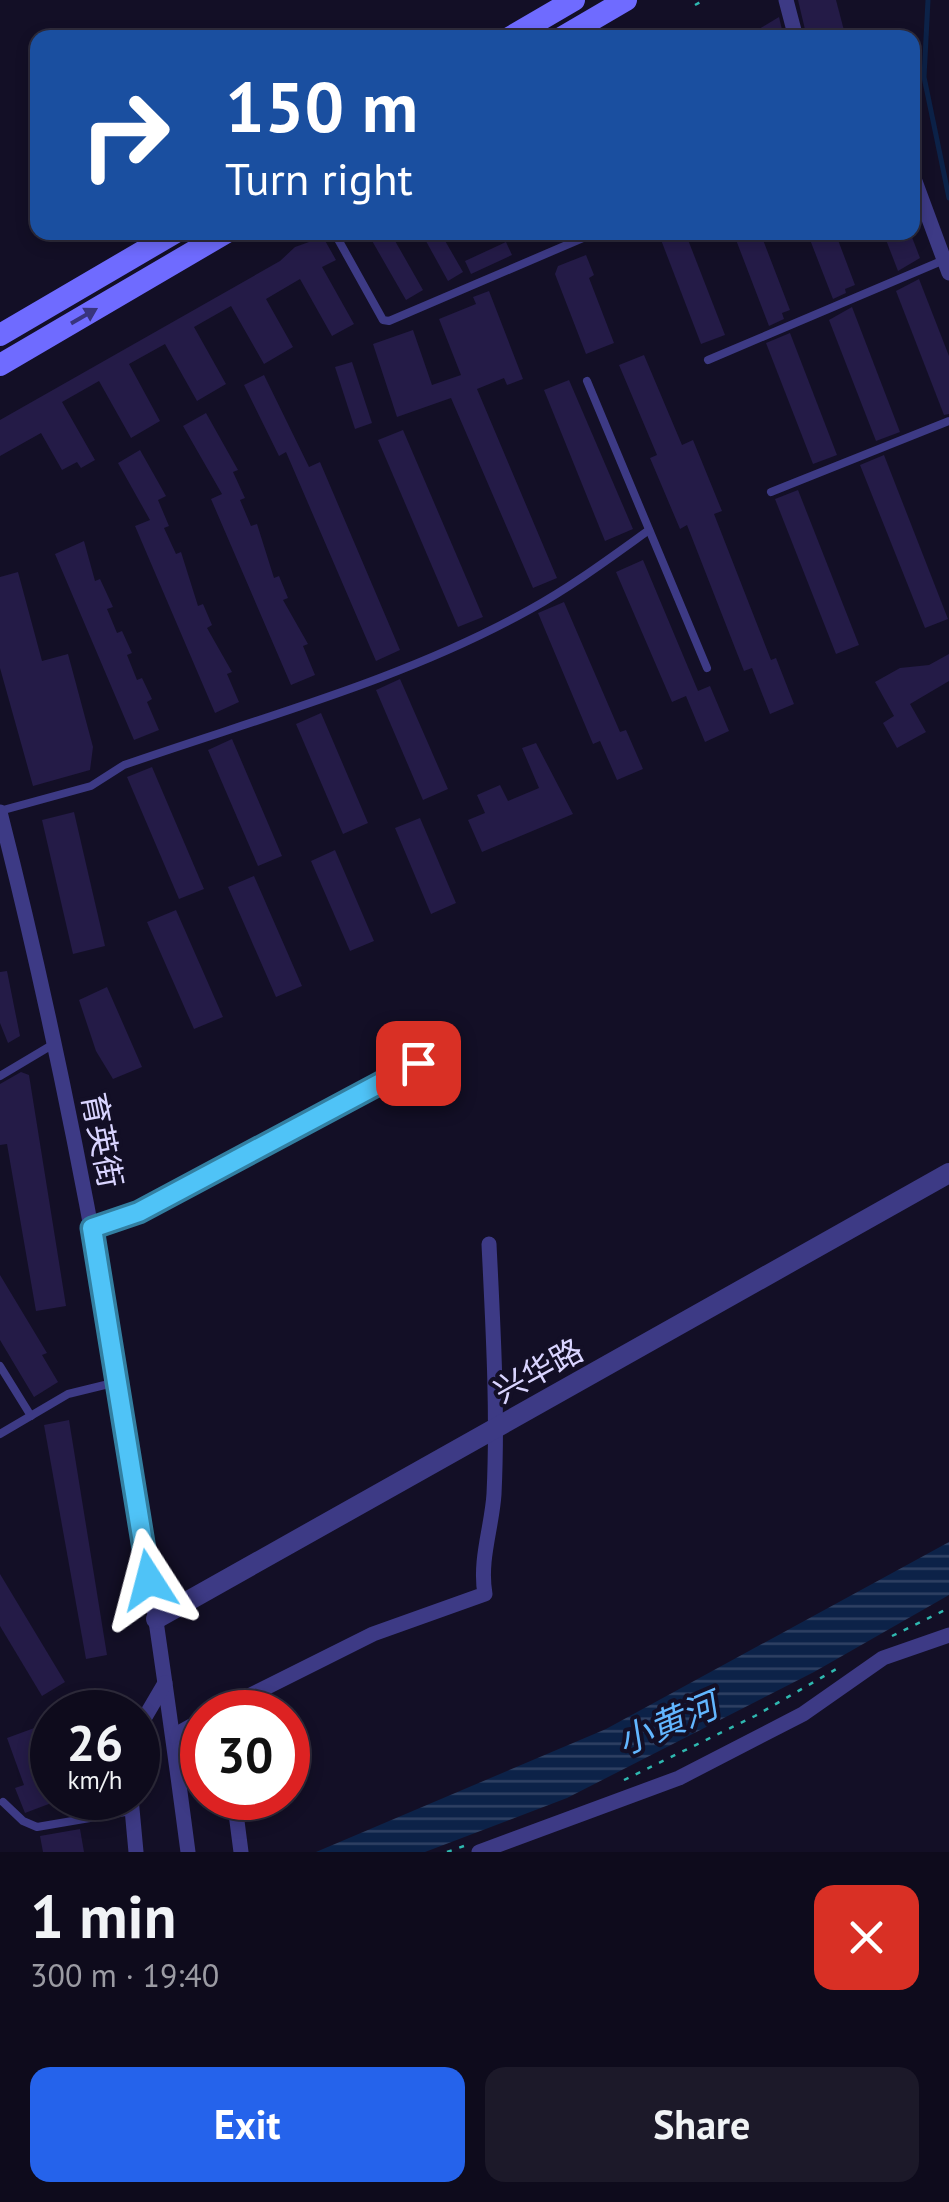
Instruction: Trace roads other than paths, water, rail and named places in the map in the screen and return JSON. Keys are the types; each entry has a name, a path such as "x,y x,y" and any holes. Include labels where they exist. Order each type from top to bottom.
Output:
{"main road":[{"path":"523,30 574,0"},
{"path":"575,30 626,0"},
{"path":"0,335 162,240"},
{"path":"0,366 214,240"}],"street":[{"path":"786,0 794,30"},
{"path":"920,195 947,266"},
{"name":"育英街","path":"0,811 6,864 56,1042 92,1228 156,1619 188,1852"},
{"path":"92,1228 139,1212 418,1063"},
{"name":"兴华路","path":"156,1619 949,1173"},
{"path":"263,1690 373,1634 485,1594 496,1428 489,1244"},
{"path":"472,1849 680,1778 803,1714 883,1658 949,1635"},
{"path":"160,1692 165,1683"},
{"path":"172,1736 180,1732"},
{"path":"133,1820 136,1852"},
{"path":"237,1820 241,1852"}],"lane":[{"path":"338,240 383,320 389,321 577,240"},
{"path":"708,360 947,266"},
{"path":"587,380 707,668"},
{"path":"770,492 949,421"},
{"path":"0,811 91,786 124,765 361,684 474,636 560,592 650,530"},
{"path":"0,1076 56,1042"},
{"path":"0,1366 30,1416"},
{"path":"0,1434 68,1394 116,1382"},
{"path":"3,1802 23,1822 37,1826 63,1820"}],"water":[{"name":"小黄河","path":"949,1542 949,1595 814,1672 567,1798 425,1852 316,1852 606,1729"}],"waterway":[{"path":"928,0 924,77 949,198"}]}
